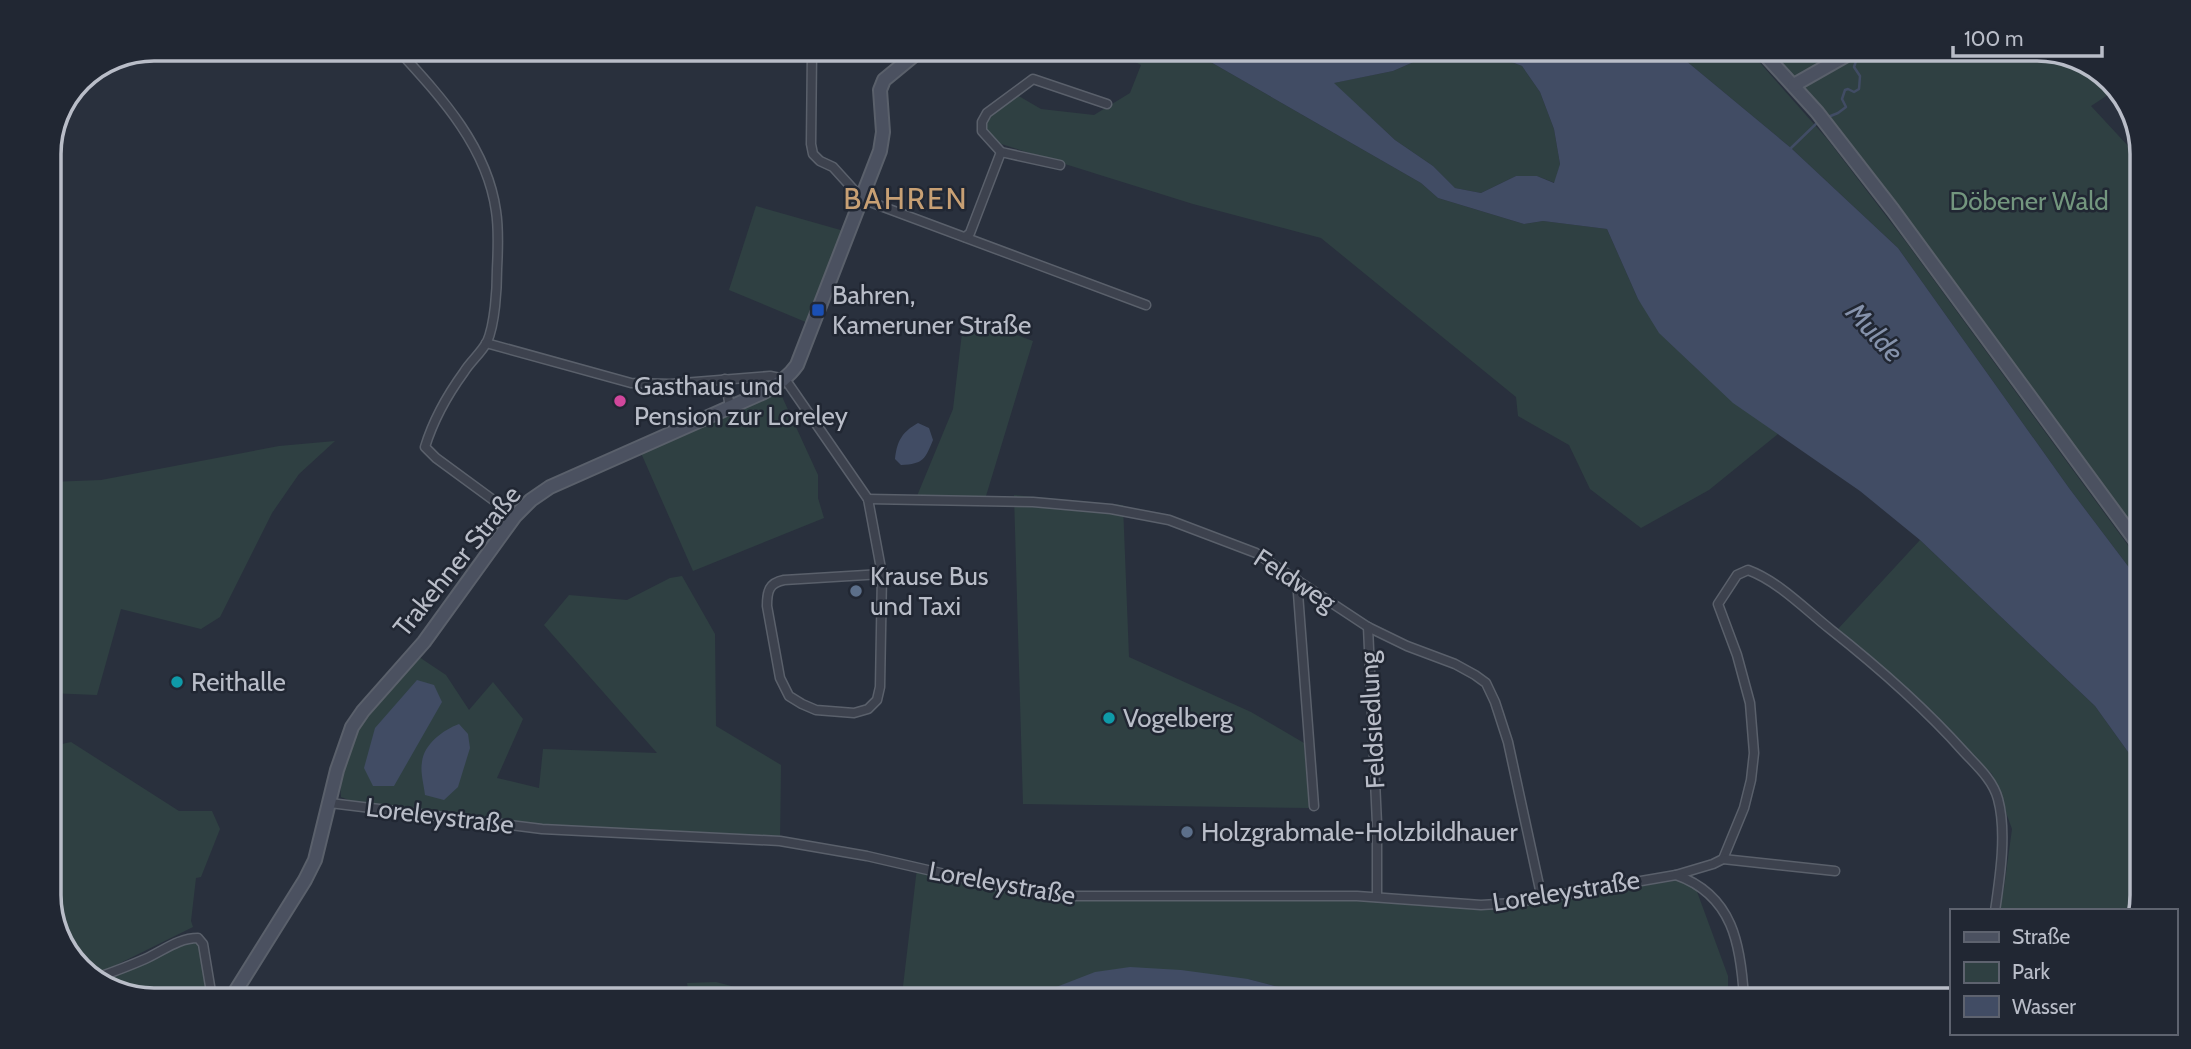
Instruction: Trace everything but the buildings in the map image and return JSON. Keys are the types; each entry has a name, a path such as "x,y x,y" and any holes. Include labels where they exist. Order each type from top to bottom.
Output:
{"street":[{"path":"408,61 440,96 462,127 482,163 496,211 497,262 491,326 486,343 463,372 425,447 515,516"},
{"path":"812,61 813,154 833,167 862,199 1146,305"},
{"path":"785,379 797,365 880,150 883,132 880,90 884,80 907,61"},
{"path":"1771,61 1817,112 1893,210 2130,533"},
{"path":"1794,85 1836,61"},
{"path":"1060,166 1001,152 982,131 982,122 987,113 1033,79 1107,104"},
{"path":"965,237 970,233 1001,152"},
{"path":"486,343 631,383 670,384 770,376 785,379 868,499 882,574 882,644 877,700 868,709 854,713 816,710 802,704 789,696 780,678 767,606 770,586 784,580 882,574"},
{"path":"725,379 730,407"},
{"name":"Trakehner Straße","path":"237,988 315,860 352,727 424,642 515,516 531,500 550,487 772,388 785,379"},
{"name":"Feldweg","path":"868,499 1033,502 1134,513 1169,520 1256,553 1368,627 1407,646 1455,664 1486,683 1495,702 1508,742 1542,899"},
{"path":"1723,859 1744,808 1754,753 1750,703 1737,655 1718,604 1737,575 1748,570 1798,602 1895,681 1943,728 1988,779 1998,798 2002,851 1995,909"},
{"path":"1297,580 1314,806"},
{"name":"Feldsiedlung","path":"1368,627 1377,824 1377,898"},
{"name":"Loreleystraße","path":"330,803 542,829 780,841 1065,897 1377,898 1480,905 1513,904 1676,875 1723,859 1835,872"},
{"name":"Loreleystraße","path":"1676,875 1691,880 1717,900 1730,922 1739,948 1743,988"},
{"path":"106,974 188,938 198,938 203,943 210,988"}],"green space":[{"path":"1133,61 1209,61 1421,183 1438,198 1524,224 1543,221 1607,229 1638,299 1696,368 1778,434 1709,490 1641,528 1590,489 1569,445 1518,416 1516,397 1321,238 1193,204 998,143 988,132 985,123 992,113 1017,95 1041,109 1094,115 1130,93 1141,65"},
{"path":"1416,61 1509,61 1522,66 1540,92 1554,129 1560,164 1555,183 1537,176 1516,176 1481,193 1455,188 1433,166 1395,140 1333,83 1393,71"},
{"path":"1686,61 1758,61 1828,140 2130,548 2130,569 2069,488 1898,248 1791,148"},
{"name":"Döbener Wald","path":"1777,61 2037,61 2073,68 2089,77 2108,95 2091,106 2130,148 2130,525"},
{"path":"756,206 844,231 808,323 729,290"},
{"path":"964,316 1033,341 986,496 917,496 953,409"},
{"path":"779,390 818,475 818,498 824,518 693,571 641,453"},
{"path":"335,441 299,474 272,513 220,617 201,629 121,609 97,695 61,694 61,482 101,480 279,446"},
{"path":"1014,495 1123,505 1129,657 1251,712 1304,743 1309,808 1023,804"},
{"path":"1920,540 2095,706 2130,755 2128,909 1999,909 2012,829 1992,774 1838,629"},
{"path":"682,576 715,634 716,726 781,765 780,841 498,823 497,819 354,802 341,797 345,756 363,719 419,657 446,675 469,710 493,682 523,719 497,778 539,788 543,749 657,753 544,625 569,595 627,600 670,578"},
{"path":"71,742 179,811 212,811 220,829 201,877 196,878 191,921 193,927 102,972 77,947 63,913 61,744"},
{"path":"917,868 1031,892 1379,895 1531,904 1692,878 1728,976 1728,988 1282,988 1248,979 1097,988 903,988"},
{"path":"194,941 201,948 206,988 136,986 111,977"},
{"path":"716,982 735,988 688,988 687,983"}],"water":[{"name":"Mulde","path":"1209,61 1416,61 1393,71 1334,83 1395,140 1433,166 1455,188 1481,193 1516,176 1537,176 1554,183 1560,164 1554,129 1540,92 1522,66 1509,61 1686,61 1791,148 1898,248 2069,488 2130,569 2130,755 2095,706 1920,540 1860,491 1733,403 1659,333 1638,299 1607,229 1543,221 1524,224 1438,198 1421,183"},
{"path":"918,423 929,428 933,440 923,459 901,465 895,459 899,442 908,430"},
{"path":"417,680 434,685 442,702 394,786 373,786 364,768 375,728"},
{"path":"459,724 468,734 470,748 458,787 444,800 425,795 422,766 426,749 441,734"},
{"path":"1130,967 1181,970 1248,979 1282,988 1054,988 1095,972"}],"waterway":[{"path":"1828,117 1846,107 1842,99 1845,90 1854,92 1859,89 1860,76 1854,67 1856,61"},
{"path":"1791,148 1819,121"}],"place":[{"name":"Bahren, Kameruner Straße","path":"818,310"},
{"name":"Gasthaus und Pension zur Loreley","path":"620,401"},
{"name":"Krause Bus und Taxi","path":"856,591"},
{"name":"Reithalle","path":"177,682"},
{"name":"Vogelberg","path":"1109,718"},
{"name":"Holzgrabmale-Holzbildhauer","path":"1187,832"}],"district":[{"name":"BAHREN","path":"906,198"}]}
